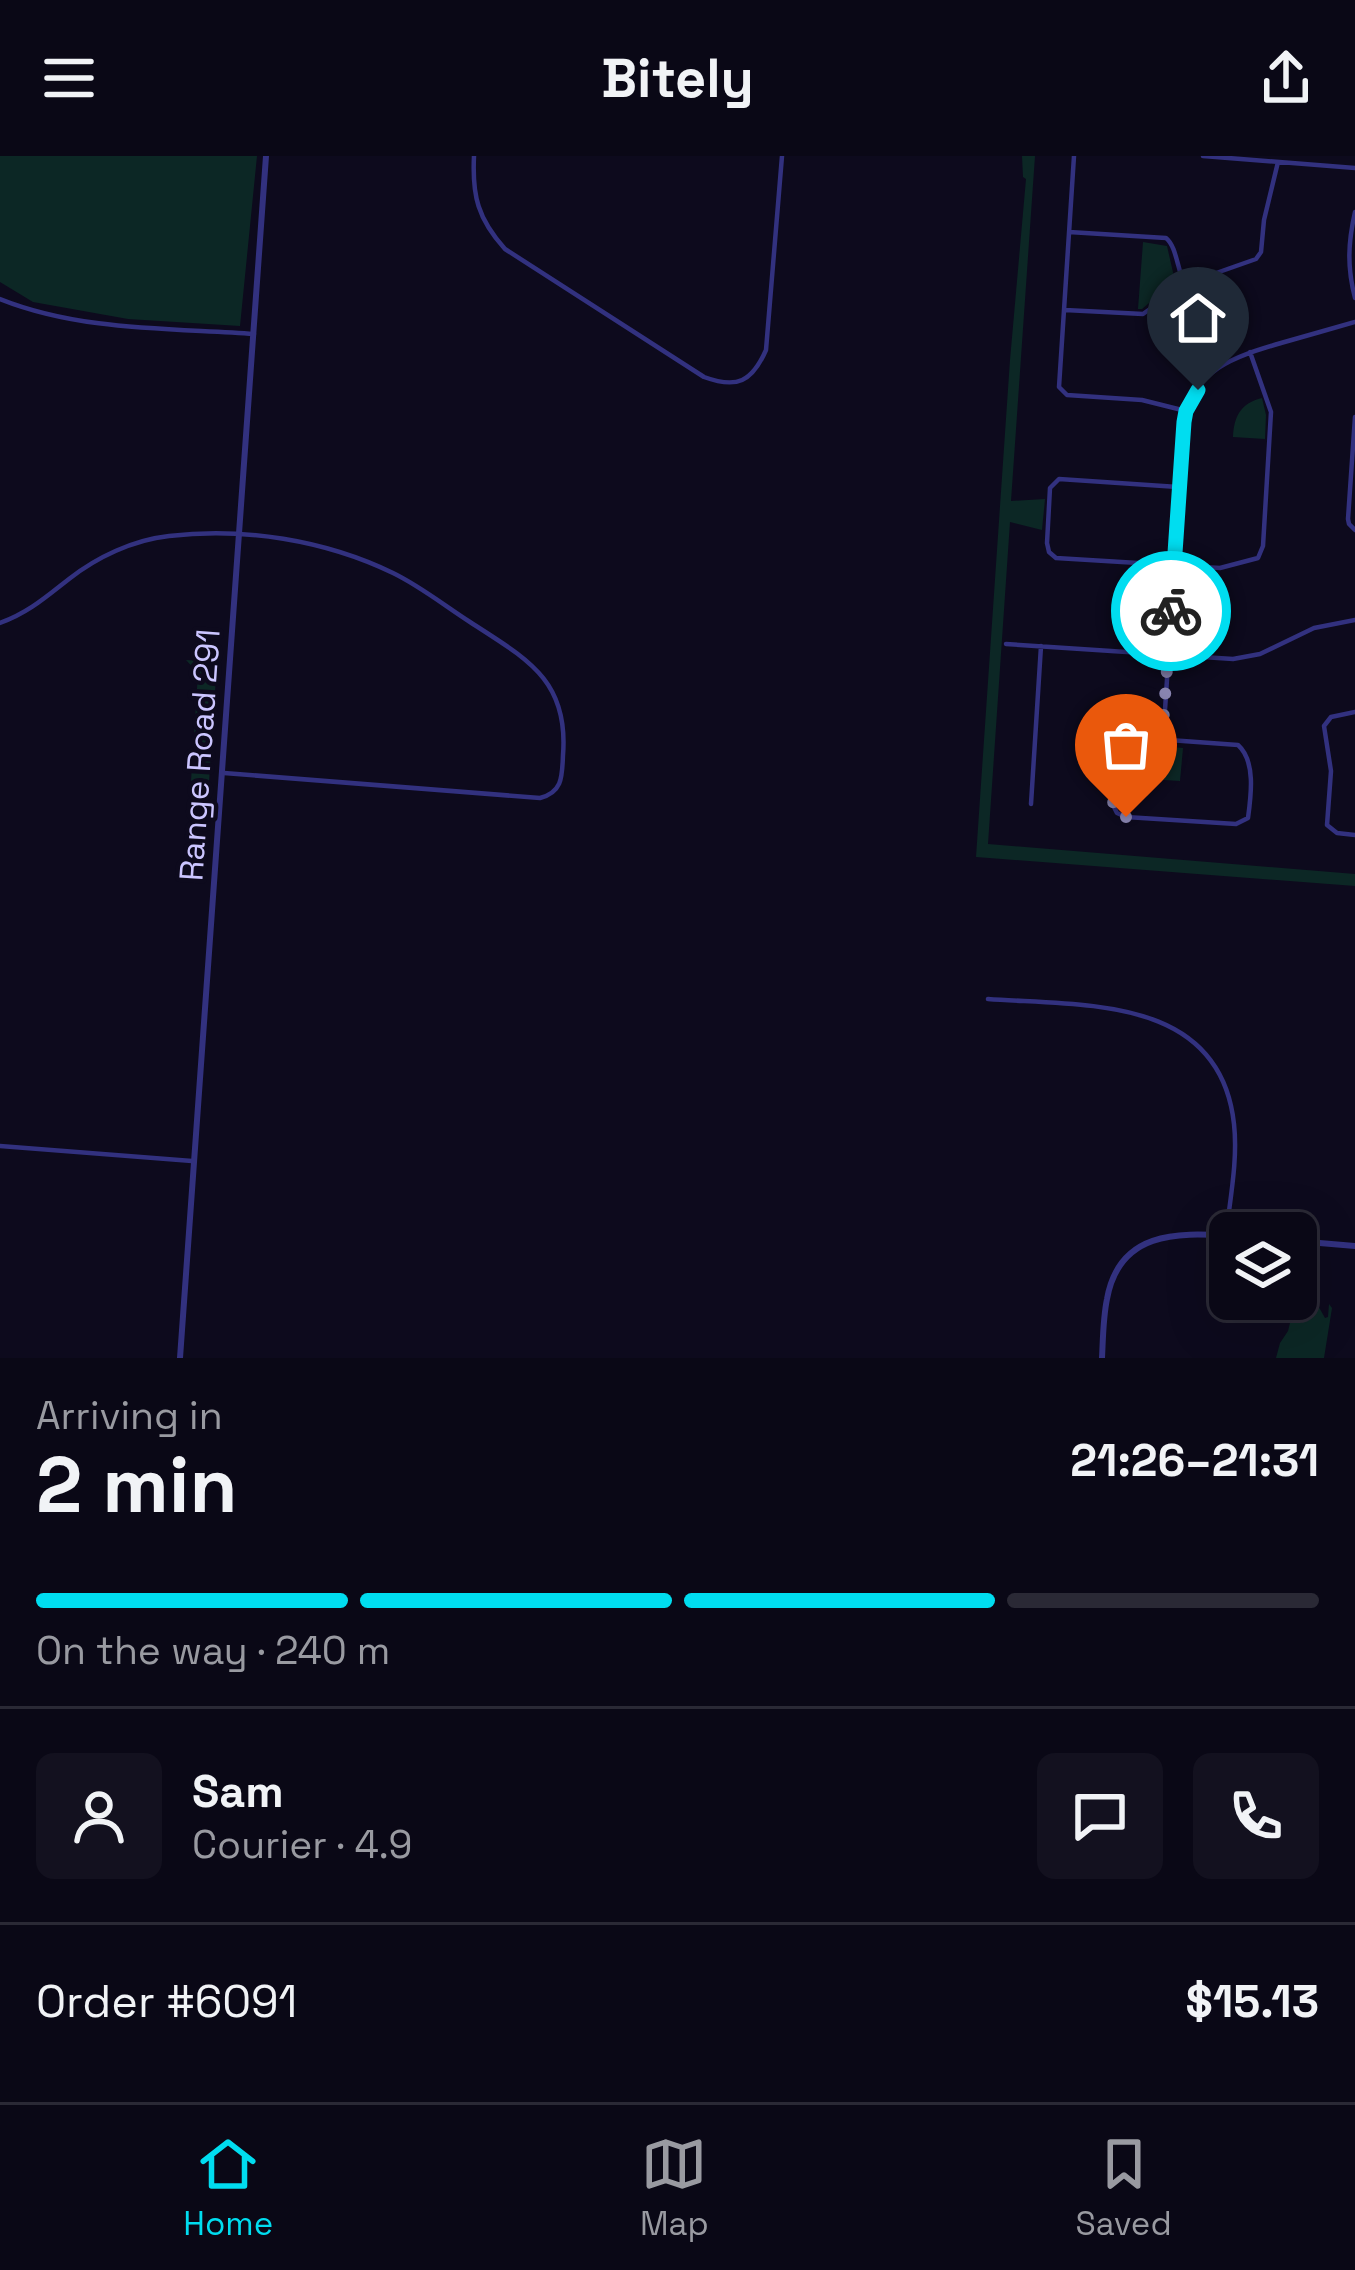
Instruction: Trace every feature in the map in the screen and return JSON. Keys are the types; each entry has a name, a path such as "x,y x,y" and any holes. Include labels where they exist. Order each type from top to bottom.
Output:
{"street":[{"name":"Range Road 291","path":"180,1358 266,156"},
{"path":"474,156 482,219 505,249 704,377 722,383 746,378 758,368 766,350 782,156"},
{"path":"1074,156 1059,384 1064,393 1142,400 1186,411"},
{"path":"1203,156 1355,168"},
{"path":"1064,310 1143,314 1185,284 1253,262 1259,256 1277,162"},
{"path":"1355,212 1348,264 1355,298"},
{"path":"1070,232 1166,238 1172,243 1185,284"},
{"path":"0,299 51,316 94,323 254,334"},
{"path":"1162,740 1186,411 1221,364 1355,322"},
{"path":"1178,487 1059,479 1051,488 1047,548 1056,558 1174,566 1231,567 1254,560 1262,552 1270,412 1250,352"},
{"path":"1355,417 1348,519 1355,530"},
{"path":"0,623 28,611 113,552 164,536 266,536 318,546 394,573 529,661 550,686 564,747 560,786 541,798 224,773"},
{"path":"1006,644 1246,657 1314,628 1355,620"},
{"path":"1031,804 1041,646"},
{"path":"1355,712 1331,717 1323,729 1330,771 1327,825 1333,832 1355,835"},
{"path":"1128,737 1162,740 1243,748 1250,775 1248,818 1236,824 1117,813 1113,805 1120,742 1128,737"},
{"path":"988,999 1138,1012 1177,1028 1194,1042 1220,1075 1232,1108 1230,1212"},
{"path":"0,1146 194,1161"},
{"path":"1102,1358 1109,1290 1126,1259 1164,1236 1209,1234"},
{"path":"1317,1243 1355,1246"}],"green space":[{"path":"0,156 257,156 240,326 128,319 33,302 0,282"},
{"path":"1022,156 1035,156 1011,501 1045,499 1042,530 1010,522 988,844 1355,874 1355,886 976,857 1026,179"},
{"path":"1143,242 1167,246 1175,281 1138,309"},
{"path":"1262,398 1265,439 1233,437 1240,412"},
{"path":"186,660 217,662 209,782 191,781 198,673"},
{"path":"1151,745 1183,748 1180,781 1148,779"},
{"path":"1317,1304 1325,1318 1329,1304 1332,1308 1324,1358 1276,1358 1291,1320 1317,1320"}],"way so far":[{"path":"1126,817 1113,805 1117,748 1128,737 1162,740 1171,611"}],"route":[{"path":"1171,611 1184,422 1198,390"}]}
